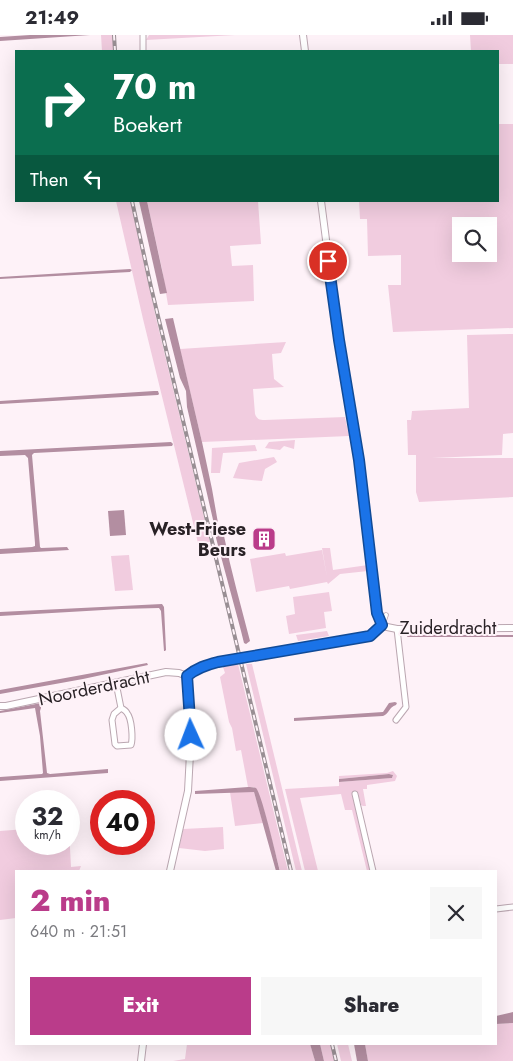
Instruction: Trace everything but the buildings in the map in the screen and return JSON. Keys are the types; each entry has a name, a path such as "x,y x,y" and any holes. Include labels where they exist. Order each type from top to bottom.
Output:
{"street":[{"path":"143,35 143,50"},
{"path":"303,35 304,50"},
{"path":"321,202 339,340 359,460 377,613 382,625"},
{"path":"170,870 188,791 191,735 187,676 203,666 218,662 370,636 382,625 386,615"},
{"name":"Zuiderdracht","path":"382,625 397,629 513,628"},
{"path":"396,720 406,707 397,629"},
{"name":"Noorderdracht","path":"0,706 166,672 187,676"},
{"path":"116,683 121,708 130,717 133,740 131,745 117,746 115,744 112,720 114,714 121,708"},
{"path":"355,794 373,870"},
{"path":"497,909 513,907"},
{"path":"141,1061 143,1045"}],"shaded area":[{"path":"90,35 0,41 0,37"},
{"path":"101,35 114,35 115,50 102,50"},
{"path":"149,35 235,35 146,40"},
{"path":"470,35 513,35 513,64 499,64 499,50 471,50"},
{"path":"499,124 513,124 513,328 393,332 388,285 401,285 401,255 368,256 367,219 360,219 359,202 499,202"},
{"path":"116,202 131,202 156,318 210,542 198,543"},
{"path":"139,202 147,202 167,293 160,294"},
{"path":"147,202 258,202 261,244 230,246 232,266 253,265 254,301 168,305"},
{"path":"132,270 130,272 0,279 0,277"},
{"path":"173,318 212,489 218,523 214,524 187,407 186,391 180,378 165,319"},
{"path":"513,334 513,433 503,434 502,455 432,458 513,458 513,497 419,502 416,492 416,455 408,455 407,420 411,420 412,411 469,408 467,335"},
{"path":"286,342 281,353 272,354 274,379 284,387 253,389 255,414 257,417 265,420 345,417 349,436 202,442 180,349"},
{"path":"158,391 158,395 0,404 0,401"},
{"path":"295,440 294,449 284,446 280,450 265,448 269,442"},
{"path":"171,442 172,446 34,453 32,455 40,547 67,547 69,550 0,554 0,549 32,547 35,546 35,543 28,458 25,455 0,456 0,451"},
{"path":"255,445 257,451 223,453 220,473 211,473 212,448"},
{"path":"274,457 277,462 265,469 262,481 233,478 239,463"},
{"path":"124,510 126,535 110,536 108,511"},
{"path":"221,533 224,536 250,641 246,644 244,643 216,538"},
{"path":"322,548 330,548 333,570 368,565 368,571 340,574 328,584 327,582 290,589 289,586 256,592 250,559 285,553 286,556 322,550 327,577"},
{"path":"129,555 133,590 115,591 111,556"},
{"path":"329,592 332,611 324,612 326,628 289,634 286,616 295,614 293,597"},
{"path":"162,604 164,607 165,651 161,611 159,608 0,616 0,612"},
{"path":"327,631 329,636 298,641 296,635"},
{"path":"147,663 148,665 83,679 0,694 0,690"},
{"path":"238,664 288,870 280,870 264,810 254,787 248,787 241,750 236,751 220,677 225,673 223,667"},
{"path":"246,664 252,664 302,870 296,870"},
{"path":"41,703 40,711 47,773 108,769 108,773 0,781 0,777 43,773 40,736 35,708 0,713 0,711"},
{"path":"389,703 397,703 396,705 383,716 294,721 294,718 383,712"},
{"path":"393,771 397,776 395,781 367,785 367,789 363,789 366,806 361,805 358,793 352,794 370,870 367,870 352,810 345,810 341,794 300,798 318,870 305,870 285,789 339,786 339,782 392,778 393,775 389,774 339,779 339,776"},
{"path":"393,775 392,778 339,782 339,779"},
{"path":"256,788 280,870 276,870 254,792 195,794 195,791"},
{"path":"253,791 263,823 235,826 230,792"},
{"path":"223,827 224,849 205,851 179,848 183,829"},
{"path":"15,830 15,855 70,855 71,867 81,866 79,870 15,870 15,918 0,920 0,831"},
{"path":"513,1012 513,1023 497,1024 497,1016"},
{"path":"513,1023 513,1061 368,1061 365,1045 497,1045 497,1024"},
{"path":"187,1045 310,1045 315,1061 173,1061 185,1059"},
{"path":"310,1045 320,1045 324,1061 315,1061"},
{"path":"320,1045 331,1045 335,1061 324,1061"},
{"path":"337,1045 348,1045 352,1061 341,1061"},
{"path":"354,1045 365,1045 368,1061 357,1061"}],"waterway":[{"path":"408,636 513,636"}],"railway":[{"path":"114,35 115,50"},
{"path":"132,202 291,870"},
{"path":"332,1045 336,1061"}],"place":[{"name":"West-Friese Beurs","path":"264,539"}],"route":[{"path":"191,735 187,676 195,670 218,662 370,636 382,625 377,613 359,460 328,261"}]}
